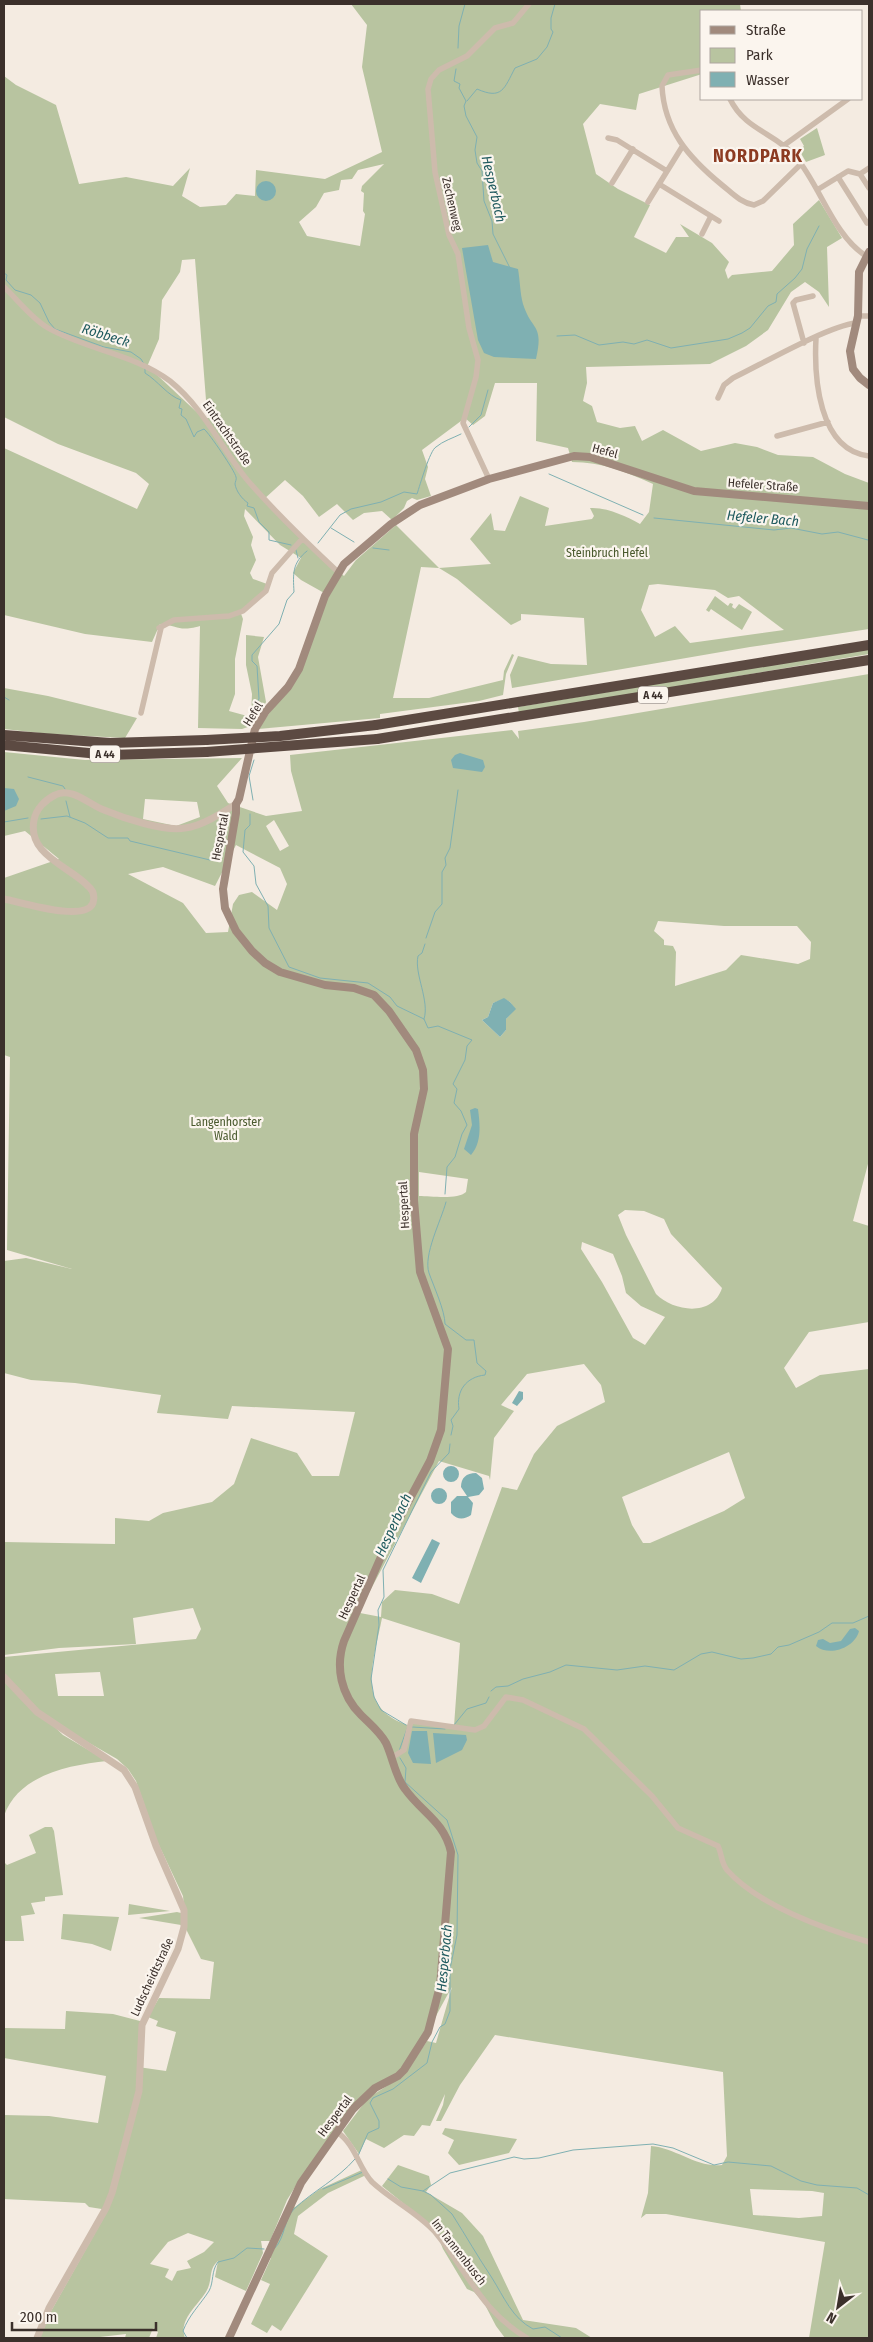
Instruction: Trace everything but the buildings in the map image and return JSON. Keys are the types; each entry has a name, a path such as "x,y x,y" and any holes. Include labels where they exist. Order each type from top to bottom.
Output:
{"highway":[{"path":"814,654 822,648 869,638"},
{"name":"A 44","path":"4,735 110,744 280,736 376,725 869,645"},
{"name":"A 44","path":"4,745 110,755 206,752 378,739 869,660"},
{"path":"788,673 816,674 869,667"}],"main road":[{"path":"868,254 859,272 857,320 850,351 851,362 860,378 869,385"},
{"name":"Hefel","path":"236,804 255,729 262,716 288,687 299,669 325,596 338,572 350,558 410,510 431,500 489,479 574,456 605,460 656,479"},
{"name":"Hefeler Straße","path":"656,479 694,491 869,506"},
{"name":"Hespertal","path":"229,2338 292,2198 353,2109 368,2094 398,2076 412,2059 428,2032 440,1986 451,1852 448,1839 441,1826 400,1783 386,1742 351,1702 339,1672 339,1656 391,1534 430,1460 441,1430 448,1349 420,1272 414,1200 414,1134 424,1089 423,1070 416,1050 389,1011 374,995 354,988 325,985 280,972 265,963 252,951 236,931 225,908 223,889 236,804"}],"street":[{"name":"Zechenweg","path":"489,479 463,423 476,377 478,360 469,328 458,254 449,235 435,172 428,96 431,80 439,70 467,56 495,28 513,23 529,4"},
{"path":"700,70 672,74 662,82 663,99 670,124 682,147 696,164 742,201 754,204 763,201 801,164"},
{"path":"731,100 737,111 749,123 783,146 801,164 850,243 868,254"},
{"path":"783,146 847,100"},
{"path":"608,138 618,140 667,171"},
{"path":"648,202 682,147"},
{"path":"612,182 633,149"},
{"path":"860,174 869,168"},
{"path":"817,190 848,171 860,174 869,188"},
{"path":"838,177 867,223"},
{"path":"659,184 719,221"},
{"path":"702,234 711,216"},
{"name":"Eintrachtstraße","path":"4,287 46,327 72,340 147,367 170,381 198,408 249,482 302,538 338,572"},
{"path":"804,344 793,303 813,296"},
{"path":"718,398 724,385 733,378 816,338 869,316"},
{"path":"816,338 816,386 828,422 845,446 869,456"},
{"path":"777,436 828,422"},
{"path":"141,713 160,628 174,620 228,616 243,611 266,591 272,573 302,538"},
{"path":"4,898 71,913 83,912 92,904 94,894 90,888 48,857 34,836 35,814 41,805 56,794 76,795 104,810 175,829 192,827 236,804"},
{"name":"Ludscheidtstraße","path":"4,1677 38,1712 124,1770 135,1787 156,1846 182,1902 185,1916 178,1949 142,2025 138,2091 112,2193 106,2208 49,2308 37,2338"},
{"path":"391,1758 404,1750 411,1721 476,1730 509,1696 544,1709 584,1729 652,1796 678,1828 718,1846 722,1863 727,1870 755,1896 842,1934 869,1942"},
{"name":"Im Tannenbusch","path":"337,2132 357,2155 371,2181 435,2232 494,2314 509,2328 527,2338"}],"green space":[{"name":"Steinbruch Hefel","path":"351,4 740,4 741,10 700,10 700,75 639,94 636,110 600,104 583,124 596,174 618,189 650,205 634,237 666,253 676,237 689,237 680,224 712,243 729,262 725,270 728,279 732,275 772,271 794,245 793,224 819,200 842,238 827,247 829,307 819,292 805,282 791,292 768,330 746,346 710,364 586,367 587,383 583,401 592,406 597,422 620,428 635,426 642,441 663,430 701,451 735,443 757,447 778,455 813,457 845,474 869,483 869,629 750,647 512,688 510,675 518,656 551,664 587,665 584,618 521,614 521,620 511,625 457,579 439,568 421,567 393,698 429,698 503,680 504,671 512,654 514,655 506,674 503,695 479,701 380,714 380,718 258,729 288,687 326,594 301,580 293,573 301,558 280,545 245,509 244,516 253,537 251,545 256,560 250,573 253,579 267,584 261,596 240,611 243,619 235,659 235,694 229,711 251,717 252,694 246,665 246,635 264,637 258,657 266,702 254,725 242,729 198,728 200,626 183,629 160,624 152,642 85,634 4,615 4,448 137,509 149,484 136,473 58,444 4,417 4,76 16,85 56,105 79,184 126,177 173,186 190,168 182,196 200,207 226,205 236,194 255,196 256,170 325,179 382,152 362,67 367,25","holes":["384,164 362,186 361,191 364,193 363,211 365,214 360,246 307,236 299,222 316,207 324,193 339,190 341,180 352,179 358,170","195,259 206,400 213,418 203,418 155,373 146,369 159,339 162,300 180,272 182,260","495,383 537,383 536,441 568,448 572,462 604,466 653,484 649,512 640,524 622,515 590,508 594,516 592,519 545,526 549,508 520,496 505,531 494,530 491,513 470,539 491,564 439,568 396,525 356,560 344,576 263,500 285,480 303,496 319,517 337,504 353,520 364,513 382,511 392,520 404,508 407,501 412,498 417,500 431,496 425,479 428,467 422,450 465,418 473,425 485,416","658,584 715,590 728,598 739,596 784,630 690,643 675,626 655,637 641,610 649,585"]},
{"path":"817,128 825,155 806,162 799,150 804,146 800,139"},
{"path":"715,596 728,606 730,603 733,604 732,607 735,609 739,604 752,612 742,630 711,609 709,612 706,610"},
{"path":"869,648 869,654 519,713 518,707"},
{"name":"Langenhorster Wald","path":"869,674 869,1160 853,1221 869,1226 869,1322 809,1332 784,1368 796,1388 820,1375 869,1369 869,2338 809,2338 825,2242 666,2214 646,2214 641,2218 648,2193 651,2146 669,2150 704,2164 722,2165 727,2156 723,2072 495,2035 460,2085 441,2121 436,2121 443,2105 445,2094 430,2126 422,2125 414,2136 404,2135 384,2148 366,2139 359,2154 343,2131 368,2098 404,2075 427,2041 436,2043 452,1987 422,2041 408,2061 385,2082 358,2099 300,2179 287,2200 270,2241 261,2241 263,2253 246,2291 215,2277 218,2261 213,2267 207,2290 190,2312 184,2325 185,2338 156,2338 158,2332 153,2328 149,2338 125,2338 126,2334 91,2338 40,2338 50,2313 108,2210 89,2207 85,2203 4,2199 4,2115 49,2116 98,2123 106,2076 4,2058 4,2028 65,2029 66,2011 113,2014 140,2021 138,2067 166,2071 176,2032 156,2026 158,2021 148,2017 159,1998 210,1999 214,1962 201,1959 186,1929 183,1896 157,1841 136,1781 128,1769 117,1759 51,1721 24,1698 4,1674 4,1657 196,1639 201,1629 193,1608 133,1618 136,1644 59,1648 4,1655 4,1542 115,1544 115,1518 149,1521 163,1513 212,1502 234,1484 251,1438 297,1453 312,1476 339,1476 355,1412 232,1406 228,1419 157,1413 161,1395 75,1383 31,1380 4,1373 4,1261 26,1258 72,1269 7,1250 10,1057 4,1055 4,878 59,859 25,831 4,836 4,752 85,760 242,758 217,786 228,803 266,816 302,811 291,771 290,755 512,730 519,739 518,731 584,722","holes":["145,799 197,802 200,817 176,826 143,819","274,820 289,846 280,851 266,826","236,845 280,868 287,884 277,910 252,892 239,895 233,904 228,932 206,933 183,903 128,874 163,867 215,886","658,921 724,926 797,926 811,942 810,959 798,964 741,955 726,970 675,986 676,952 673,946 664,945 664,940 654,931","504,999 510,1002 515,1009 506,1019 506,1030 500,1037 482,1020 488,1017 493,1003","419,1172 468,1179 466,1192 451,1197 419,1196","625,1210 644,1211 664,1219 671,1234 722,1288 710,1304 692,1309 673,1305 656,1294 618,1215","582,1242 613,1254 622,1276 626,1293 641,1306 665,1317 645,1345 633,1338 581,1249","584,1364 601,1385 605,1402 557,1426 534,1454 517,1490 502,1487 459,1604 432,1594 395,1590 382,1602 381,1617 360,1613 347,1639 338,1671 351,1699 382,1737 360,1715 350,1700 337,1671 346,1636 439,1461 489,1476 490,1480 494,1438 514,1411 501,1405 527,1374","729,1452 745,1498 724,1511 650,1543 643,1543 632,1525 622,1497","382,1618 460,1643 454,1726 476,1728 492,1716 485,1726 475,1730 412,1721 411,1726 393,1719 381,1708 374,1696 372,1667","100,1672 104,1696 58,1696 55,1674","750,2189 824,2193 822,2216 799,2218 753,2215","188,2233 214,2242 204,2252 187,2261 191,2268 177,2271 172,2281 165,2277 169,2269 150,2264 168,2242"]},
{"path":"4,688 48,696 137,718 125,738 49,734 4,729"},
{"path":"4,1679 63,1735 107,1761 61,1769 46,1775 21,1791 11,1802 4,1816"},
{"path":"45,1827 52,1827 54,1831 63,1895 45,1897 45,1901 31,1903 35,1914 21,1916 24,1941 4,1941 4,1862 7,1865 36,1853 29,1835"},
{"path":"129,1904 170,1911 128,1915"},
{"path":"181,1913 181,1925 139,1918"},
{"path":"63,1914 119,1917 111,1951 92,1944 61,1939"},
{"path":"445,2128 517,2139 509,2153 459,2165 448,2153 454,2140 442,2134"},
{"path":"398,2165 429,2176 431,2185 426,2192 462,2213 483,2236 523,2320 576,2328 592,2338 505,2338 496,2326 484,2303 474,2292 467,2289 443,2249 435,2229 382,2186"},
{"path":"364,2169 364,2176 328,2193 298,2216 294,2234 328,2256 281,2331 272,2325 267,2333 251,2324 270,2284 261,2280 271,2258 267,2257 292,2205 295,2207 320,2189"}],"water":[{"path":"262,181 270,181 276,187 276,195 270,201 262,201 256,195 256,187"},
{"path":"488,245 493,262 518,269 523,304 538,333 536,359 494,357 484,353 478,340 462,248"},
{"path":"460,753 483,760 485,767 482,772 453,768 451,760"},
{"path":"4,788 14,789 19,799 16,806 4,811"},
{"path":"504,998 516,1009 506,1019 506,1030 500,1037 482,1020 488,1017 493,1003"},
{"path":"478,1109 479,1139 471,1155 464,1149 472,1125 470,1110"},
{"path":"519,1391 523,1392 523,1399 517,1406 512,1403"},
{"path":"448,1466 454,1466 459,1471 457,1480 448,1482 443,1477 443,1471"},
{"path":"476,1473 482,1478 484,1489 479,1495 468,1497 473,1503 471,1515 466,1518 458,1518 451,1513 451,1502 457,1496 467,1496 461,1487 462,1481 467,1475"},
{"path":"436,1488 442,1488 447,1493 445,1502 436,1504 431,1499 431,1493"},
{"path":"432,1539 440,1543 421,1583 412,1578"},
{"path":"855,1628 859,1631 857,1637 841,1649 828,1651 816,1646 818,1640 823,1639 830,1643 841,1641 850,1629"},
{"path":"412,1731 427,1731 431,1764 413,1763 408,1753"},
{"path":"433,1733 466,1735 467,1740 462,1750 436,1763"}],"waterway":[{"name":"Hesperbach","path":"458,48 459,26 465,4"},
{"path":"467,101 477,89 497,93 505,87 515,68 537,59 547,47 553,32 551,29 551,18 555,4"},
{"name":"Hesperbach","path":"456,69 454,81 460,84 459,88 466,101 464,106 466,116 477,137 475,150 477,163 482,171 484,201 492,221 493,234 510,268"},
{"path":"557,336 575,335 599,345 623,342 634,344 647,340 671,348 728,339 750,328 768,306 776,302 777,294 802,269 807,249 819,226"},
{"name":"Röbbeck","path":"4,273 7,275 6,280 15,290 31,295 40,303 49,322 55,329 104,347 131,352 141,359 144,364"},
{"name":"Röbbeck","path":"145,368 145,373 181,400 179,408 182,409 181,415 186,419 194,437 197,432 204,429 216,444 235,473 235,484 238,492 248,503 247,506 254,508 259,522 269,532 269,540 291,545"},
{"name":"Hesperbach","path":"469,427 481,415 488,390"},
{"name":"Hesperbach","path":"318,543 340,515 351,509 381,502 404,492 417,494 428,461 436,447 461,434"},
{"name":"Hefeler Bach","path":"549,474 643,515"},
{"name":"Hefeler Bach","path":"654,518 774,530 791,528 822,534 838,532 868,540"},
{"path":"331,528 354,542"},
{"path":"373,548 389,550"},
{"name":"Hesperbach","path":"296,550 298,558"},
{"name":"Hesperbach","path":"254,716 254,706 259,699 257,666 252,661 252,655 279,624 287,600 294,592 294,569 298,560 307,551"},
{"path":"4,697 9,700"},
{"name":"Hesperbach","path":"253,800 249,776 254,760"},
{"path":"28,777 63,786 65,789"},
{"path":"426,938 435,912 442,904 442,872 446,865 445,858 450,848 458,790"},
{"path":"66,801 70,817"},
{"name":"Hesperbach","path":"250,814 250,825 245,830 243,852 254,866 256,884 268,906 269,928 289,967 320,978 368,983 390,997 397,1006 424,1019 428,1028 438,1026 472,1040 467,1046 465,1060 453,1084 457,1089 454,1103 461,1111 467,1125 462,1134 455,1157 447,1167 445,1194"},
{"path":"41,819 67,816 85,823 108,838 128,838 130,841 210,860 220,859"},
{"path":"4,822 28,818"},
{"path":"424,1019 425,1004 417,963 418,956 422,953 425,944"},
{"name":"Hesperbach","path":"446,1202 430,1248 428,1257 429,1273 441,1306 445,1324 466,1340 474,1340 477,1363 486,1371 485,1375 478,1376 468,1382 461,1391 458,1402 459,1409 451,1420 453,1426 451,1435"},
{"name":"Hesperbach","path":"406,1725 381,1710 374,1697 371,1679 379,1625 378,1610 384,1597 383,1570 431,1472 449,1453 450,1444"},
{"path":"491,1691 496,1687 508,1686 566,1665 617,1670 645,1666 674,1670 701,1654 712,1652 741,1659 753,1658 771,1654 778,1647 789,1645 819,1632 832,1623 853,1623 869,1616"},
{"path":"454,1725 467,1709 486,1703 489,1697"},
{"path":"399,1751 408,1726"},
{"path":"412,1727 445,1729"},
{"name":"Hesperbach","path":"358,2156 368,2133 379,2128 379,2121 370,2103 373,2098 393,2089 427,2063 432,2042 440,2027 445,2024 450,2011 450,1969 457,1935 458,1855 447,1820 405,1782 406,1768 400,1758"},
{"path":"423,2191 450,2173 514,2157 524,2159 539,2158 573,2150 653,2144 673,2148 714,2165 728,2162 771,2166 801,2181 817,2185 857,2188 869,2195"},
{"name":"Hesperbach","path":"275,2248 294,2209 341,2173 355,2159"},
{"path":"323,2189 363,2172"},
{"path":"388,2179 401,2187 423,2191 431,2195 452,2214 505,2300 519,2319 533,2329 545,2327 562,2338"},
{"name":"Hesperbach","path":"187,2338 183,2331 185,2325 209,2291 214,2269 218,2262 234,2258 247,2248 264,2249"}],"district":[{"name":"NORDPARK","path":"758,156"}]}
